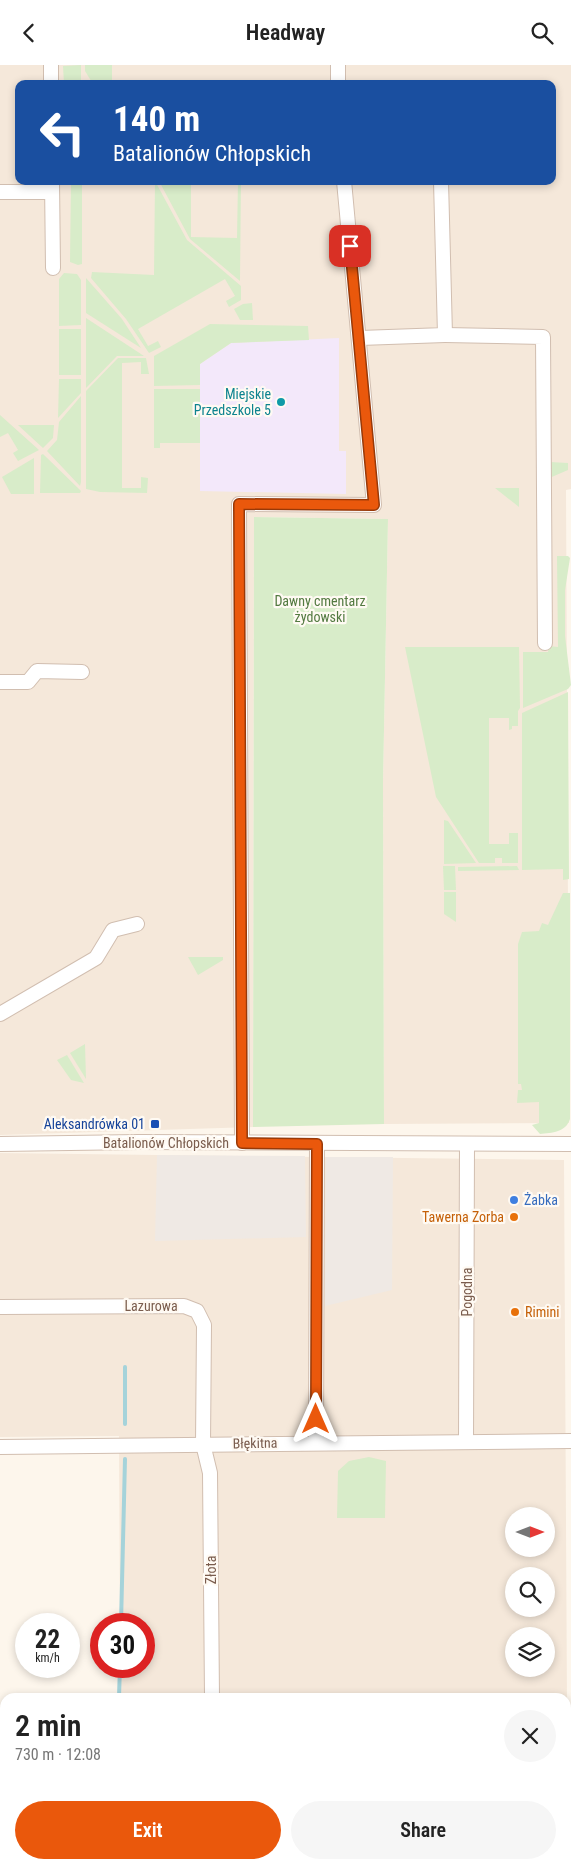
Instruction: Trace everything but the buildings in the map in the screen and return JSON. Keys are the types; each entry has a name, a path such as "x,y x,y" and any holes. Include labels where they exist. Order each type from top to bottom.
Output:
{"street":[{"path":"51,65 51,80"},
{"path":"338,65 338,80"},
{"path":"242,1143 239,504 374,505 344,185"},
{"path":"441,185 445,335"},
{"path":"0,192 52,186 54,268"},
{"path":"360,338 445,335 543,337 545,643"},
{"path":"0,682 28,682 37,671 82,672"},
{"path":"0,1014 96,958 113,930 137,924"},
{"name":"Batalionów Chłopskich","path":"0,1144 571,1144"},
{"path":"316,1442 317,1144"},
{"name":"Pogodna","path":"466,1441 467,1144"},
{"name":"Lazurowa","path":"0,1307 184,1306 197,1311 204,1325 203,1444"},
{"name":"Błękitna","path":"0,1447 316,1442 571,1441"},
{"name":"Złota","path":"203,1444 210,1473 212,1693"}],"shaded area":[{"path":"0,65 571,65 571,489 566,490 569,1123 384,1124 383,783 388,519 254,517 253,1127 0,1135"},
{"path":"339,338 339,451 346,451 346,494 200,491 200,364 231,343"},
{"path":"0,1153 564,1160 567,1693 120,1693 120,1678 155,1678 155,1613 120,1613 119,1436 0,1437"},
{"path":"157,1155 305,1156 306,1237 155,1241"},
{"path":"326,1157 393,1157 392,1290 325,1306"}],"green space":[{"path":"81,65 81,80 64,80 63,66"},
{"path":"85,65 112,65 112,80 91,80 85,71"},
{"path":"71,185 82,185 82,264 78,265 70,262"},
{"path":"155,185 157,185 187,240 241,286 241,300 229,307 226,301 235,296 225,279 138,329 148,346 158,341 161,347 149,353 126,319 91,278 92,272 154,275"},
{"path":"161,185 191,185 191,237 237,238 238,185 241,185 240,281 190,239"},
{"path":"64,273 77,274 81,280 81,325 59,326 59,279"},
{"path":"86,278 122,319 141,348 86,313"},
{"path":"252,303 253,320 240,320 234,309 243,304"},
{"path":"86,318 144,356 117,356 86,388"},
{"path":"210,324 308,326 309,340 231,343 200,364 200,385 154,386 154,356"},
{"path":"59,329 81,329 81,375 59,375"},
{"path":"118,358 146,358 149,374 141,374 141,362 122,363 122,488 141,488 141,477 148,478 147,493 100,492 86,489 86,391"},
{"path":"59,379 81,379 81,393 58,418"},
{"path":"154,389 200,389 200,443 160,443 160,448 154,448"},
{"path":"81,396 80,486 47,451 57,440 59,422"},
{"path":"0,415 39,450 18,461 13,453 18,450 8,433 0,437"},
{"path":"18,425 54,425 53,438 43,448"},
{"path":"43,454 81,491 80,493 40,493 41,455"},
{"path":"34,458 34,494 11,494 2,477"},
{"path":"550,462 568,463 568,470 547,479"},
{"path":"495,488 519,488 519,507"},
{"name":"Dawny cmentarz żydowski","path":"254,517 388,519 383,783 384,1124 253,1127"},
{"path":"557,556 568,556 570,558 565,590 565,636 571,685 568,689 523,708 523,652 548,652 549,646 558,647"},
{"path":"405,647 519,647 520,708 518,711 518,726 512,726 512,729 509,730 509,718 489,718 489,844 509,844 509,833 518,833 518,863 502,863 502,858 495,858 495,863 479,863 436,797"},
{"path":"568,692 569,879 563,880 563,869 522,870 522,713"},
{"path":"444,820 448,821 476,863 444,864"},
{"path":"443,866 455,866 456,890 444,890"},
{"path":"517,866 519,870 458,871 458,867"},
{"path":"444,892 456,892 456,922 444,914"},
{"path":"563,893 570,893 570,1119 562,1129 540,1134 532,1125 539,1123 539,1102 517,1103 518,1090 522,1090 521,1084 518,1084 518,944 522,932 539,931 542,923 548,925"},
{"path":"188,957 223,957 223,960 198,975"},
{"path":"85,1044 86,1079 70,1053"},
{"path":"67,1055 84,1083 71,1080 57,1060"},
{"path":"369,1457 386,1461 385,1518 337,1518 338,1471 349,1461"}],"waterway":[{"path":"125,1367 125,1424"},
{"path":"121,1613 125,1459"},
{"path":"119,1693 120,1678"}],"place":[{"name":"Miejskie Przedszkole 5","path":"281,402"},
{"name":"Aleksandrówka 01","path":"155,1124"},
{"name":"Żabka","path":"514,1200"},
{"name":"Tawerna Zorba","path":"514,1217"},
{"name":"Rimini","path":"515,1312"}],"route":[{"path":"316,1419 317,1144 242,1143 239,504 374,505 350,246"}]}
